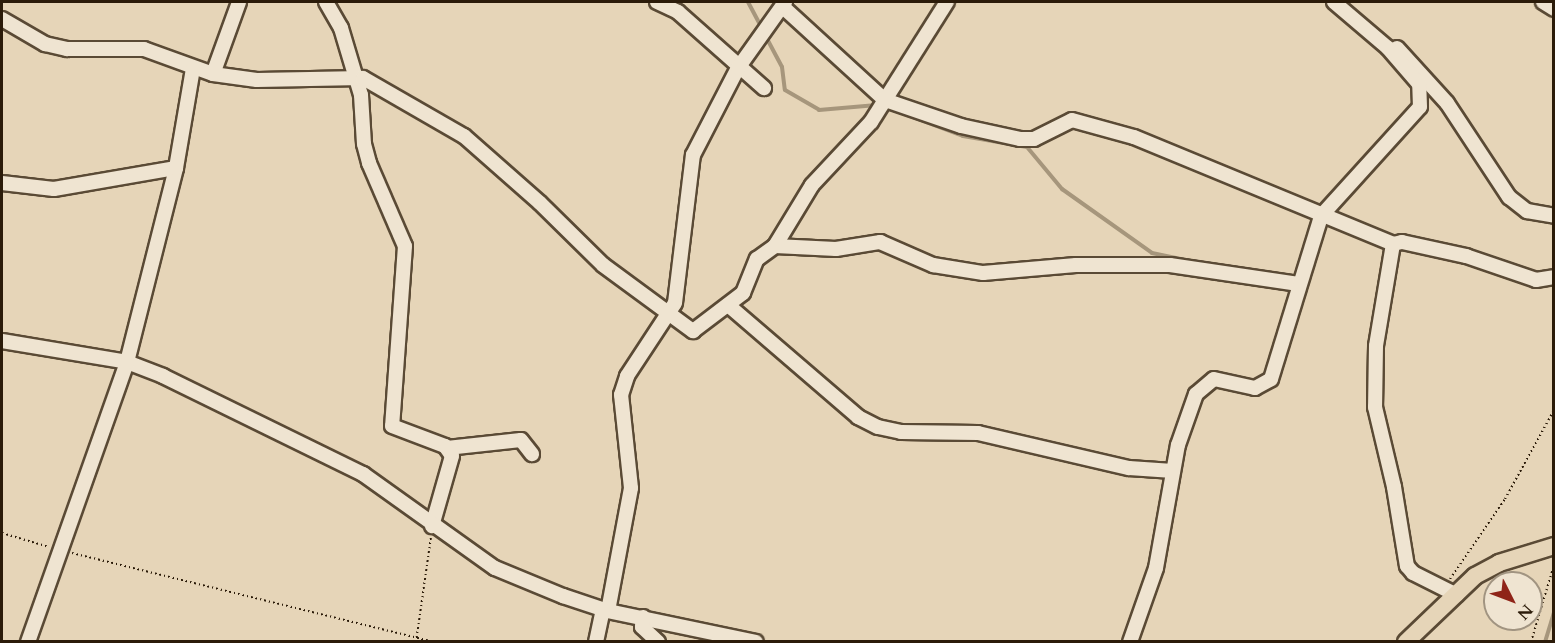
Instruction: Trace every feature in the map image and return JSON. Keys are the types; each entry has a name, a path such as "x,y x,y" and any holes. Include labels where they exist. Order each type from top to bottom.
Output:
{"main road":[{"path":"1407,641 1450,592 1499,563 1554,546"}],"street":[{"path":"213,74 239,2"},
{"path":"326,2 341,28 356,75 369,163 405,246 392,426 447,448 521,440 532,454"},
{"path":"657,2 678,12 738,68 764,88"},
{"path":"1130,642 1156,568 1173,471 1184,426 1201,387 1214,379 1255,388 1271,379 1321,216 1420,107 1419,84 1388,48 1334,2"},
{"path":"1543,2 1554,9"},
{"path":"2,19 45,44 67,49 144,49 193,69 213,74 257,80 356,75 464,136 524,188 603,265 666,315 693,332 728,305 749,285 757,259 775,246 812,185 871,122 942,3"},
{"path":"596,642 606,611 631,488 621,395 627,376 678,292 693,154 738,68 784,4 885,100 961,126 1020,139 1034,139 1072,120 1124,134 1203,163 1321,216 1393,244 1402,242 1467,256 1536,280 1554,277"},
{"path":"1388,48 1396,47 1404,53 1433,85 1509,197 1527,211 1554,216"},
{"path":"28,642 127,362 176,168 193,69"},
{"path":"2,183 54,189 176,168"},
{"path":"775,246 836,249 880,242 933,265 983,273 1076,265 1170,265 1299,284"},
{"path":"1393,244 1376,346 1375,407 1394,487 1407,566 1450,592"},
{"path":"728,305 858,417 878,427 901,432 978,433 1129,468 1173,471"},
{"path":"2,340 127,362 193,390 363,474 432,526 495,568 606,611 756,642"},
{"path":"432,526 452,462 447,448"},
{"path":"643,617 642,627 657,642"}],"path":[{"path":"1450,592 1554,410"},
{"path":"416,639 432,526"},
{"path":"2,533 60,550 433,642"},
{"path":"1531,642 1554,565"}],"waterway":[{"path":"748,2 762,28"},
{"path":"765,35 782,67 785,90 819,110 877,105"},
{"path":"902,113 963,136 1027,147 1062,189 1152,253 1195,262"},
{"path":"1545,642 1554,612"}]}
